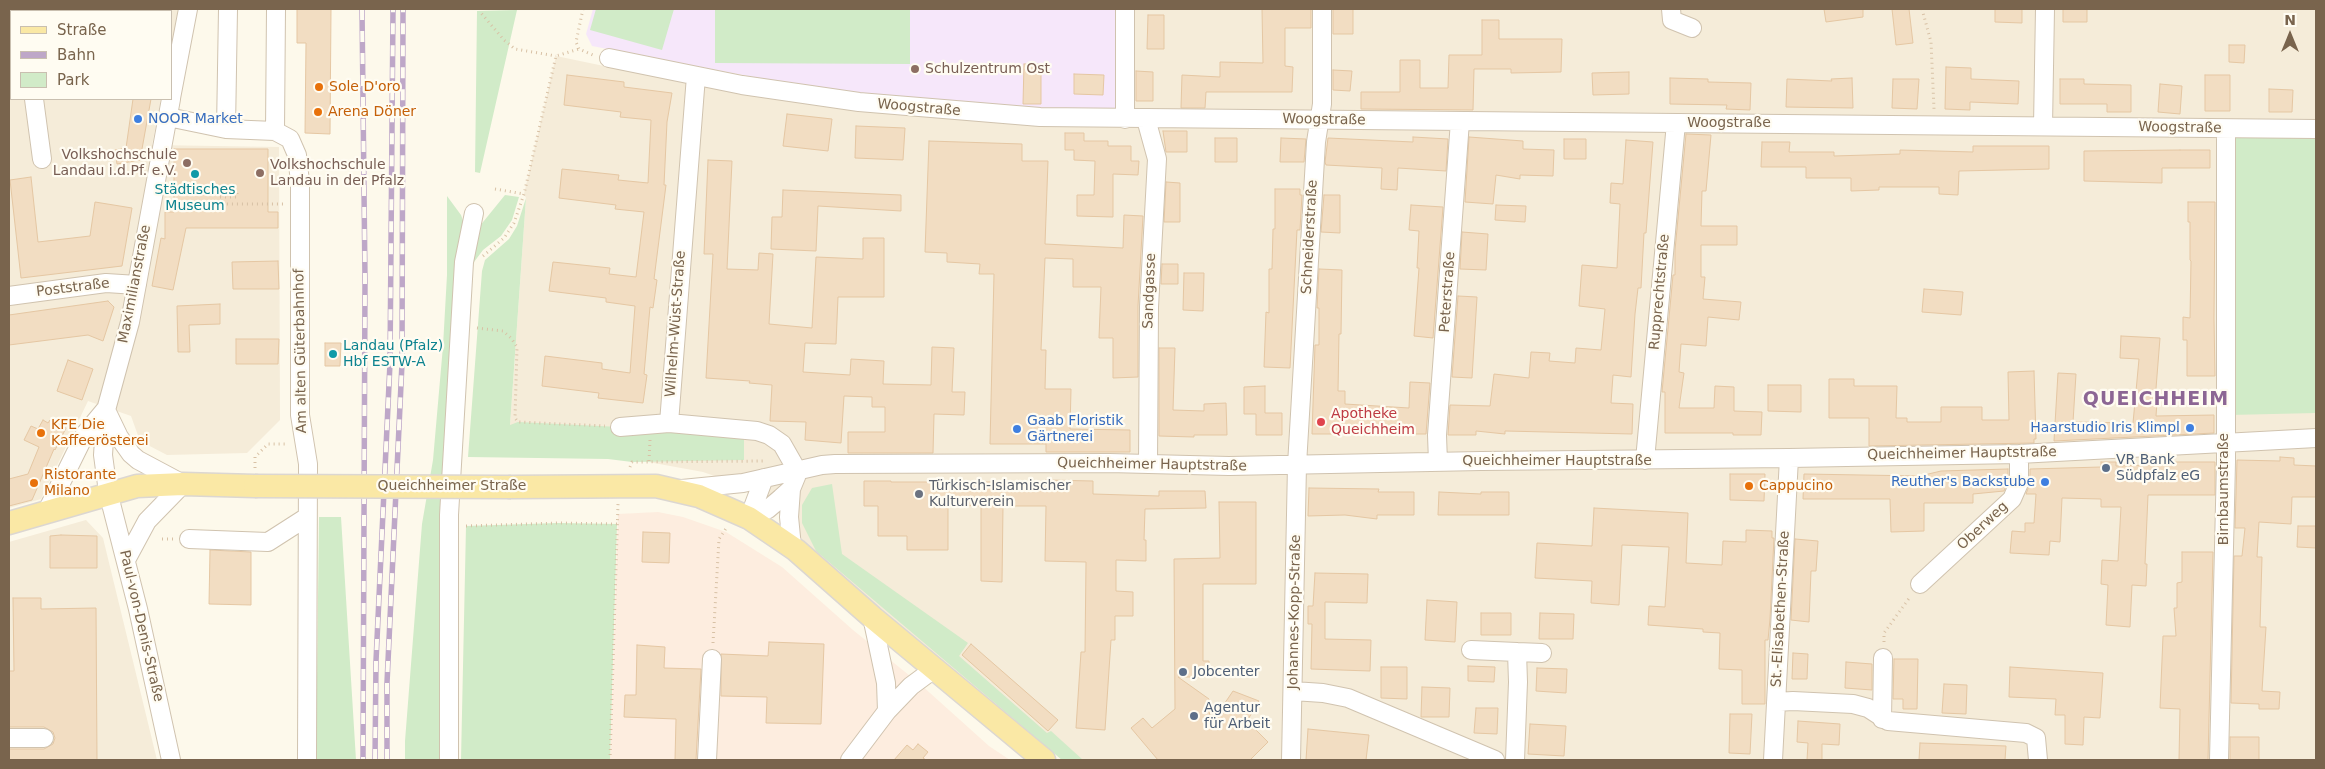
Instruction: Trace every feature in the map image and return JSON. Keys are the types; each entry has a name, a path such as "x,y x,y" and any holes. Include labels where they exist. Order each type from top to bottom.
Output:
{"main road":[{"name":"Queichheimer Straße","path":"9,523 108,492 137,486 183,484 255,486 656,486 678,489 743,515 792,547 872,617 1044,760"}],"street":[{"name":"Maximilianstraße","path":"172,88 177,38 188,9"},
{"path":"226,129 228,9"},
{"path":"168,117 226,129 275,130 276,9"},
{"path":"1125,9 1125,119"},
{"name":"Schneiderstraße","path":"1297,465 1316,142 1322,104 1322,9"},
{"path":"1671,9 1672,20 1692,28"},
{"path":"2043,126 2045,9"},
{"name":"Woogstraße","path":"609,58 696,76 859,102 1017,116 1125,119 1319,119 2316,129"},
{"name":"Wilhelm-Wüst-Straße","path":"669,424 696,76"},
{"path":"34,100 42,160"},
{"name":"Maximilianstraße","path":"108,492 103,455 106,410 130,322 171,100"},
{"name":"Sandgasse","path":"1146,119 1157,159 1149,307 1148,464"},
{"name":"Peterstraße","path":"1438,462 1437,436 1460,121"},
{"name":"Rupprechtstraße","path":"1645,460 1676,123"},
{"name":"Birnbaumstraße","path":"2219,760 2225,444 2226,129"},
{"name":"Am alten Güterbahnhof","path":"275,130 285,135 294,147 299,170 300,409 302,436 308,464 308,760"},
{"path":"448,760 449,515 464,262 474,213"},
{"name":"Poststraße","path":"9,296 106,283 137,285"},
{"name":"Maximilianstraße","path":"47,511 85,434 106,410"},
{"path":"106,410 119,437 131,454 183,484 147,521 126,560"},
{"path":"620,427 669,424 744,429 769,435 782,444 798,472 791,489 789,517 792,547"},
{"name":"Queichheimer Hauptstraße","path":"678,489 743,483 767,470 798,472 822,465 840,464 1148,464 1229,466 2019,454 2316,438"},
{"name":"Oberweg","path":"1920,584 2012,499 2019,483 2019,454"},
{"name":"St.-Elisabethen-Straße","path":"1773,760 1789,458"},
{"name":"Johannes-Kopp-Straße","path":"1291,760 1297,465"},
{"path":"743,515 767,470"},
{"path":"743,515 768,509 791,489"},
{"name":"Paul-von-Denis-Straße","path":"108,492 126,560 171,760"},
{"path":"189,539 268,542 307,517"},
{"path":"872,617 886,683 887,711"},
{"path":"1471,650 1542,653"},
{"path":"1515,760 1518,691 1517,652"},
{"path":"1882,719 1883,658"},
{"path":"707,760 712,659"},
{"path":"850,760 887,711 911,686 934,669"},
{"path":"1293,690 1348,698 1495,760"},
{"path":"1776,702 1853,704 1868,708 1882,719 1915,724 2026,732 2036,738 2038,760"},
{"path":"9,738 44,738"}],"path":[{"path":"481,9 481,13 504,40 515,49 556,56 579,49 593,56 609,58"},
{"path":"579,49 576,34 583,9"},
{"path":"1922,9 1931,42 1935,125"},
{"path":"480,262 483,256 504,238 514,223 524,194 556,56"},
{"path":"495,189 524,194"},
{"path":"220,197 237,197 237,193 226,191 220,193 220,197 221,204 300,204"},
{"path":"471,327 502,331 511,338 517,347 515,418 518,422 620,427"},
{"path":"255,457 268,444 279,444"},
{"path":"622,486 632,462 762,460 767,470"},
{"path":"712,659 719,539 743,515"},
{"path":"466,516 466,536"},
{"path":"466,526 558,523 617,524 610,760"},
{"path":"1883,658 1884,633 1920,584"}],"shaded area":[{"path":"9,9 178,9 172,43 172,10 10,10 10,100 161,100 152,145 279,147 280,420 247,453 167,455 140,441 131,416 88,401 41,499 9,508"},
{"name":"Schulzentrum Ost","path":"593,9 1120,9 1123,102 1112,113 936,106 826,91 592,46 586,34"},
{"path":"1127,9 2316,9 2316,760 1062,760 876,607 800,539 771,498 761,492 703,472 621,457 515,457 510,425 526,198 524,194 556,56 695,85 934,112 1125,122"},
{"path":"658,512 683,517 726,532 782,567 853,630 920,684 989,746 1010,760 610,760 618,514"},
{"path":"86,520 103,538 157,760 9,760 9,542"}],"green space":[{"path":"596,9 674,9 662,50 590,30"},
{"path":"715,9 910,9 910,64 715,63"},
{"path":"517,10 480,173 475,172 477,11"},
{"path":"2228,129 2316,131 2316,413 2230,415"},
{"path":"505,195 519,197 512,220 501,236 483,250 474,262 472,246 479,227"},
{"path":"447,196 461,215 465,226 444,440 442,517 449,760 405,760 422,524 433,460 443,346 447,275"},
{"path":"526,198 510,425 518,422 620,427 744,429 744,460 632,462 608,459 468,457 482,271 485,260 509,239 517,226"},
{"path":"832,484 842,554 968,643 959,656 1047,733 1051,731 1083,760 1062,760 816,551 802,523 802,505 812,488"},
{"path":"319,517 341,517 356,760 316,760"},
{"path":"558,523 617,524 610,760 461,760 466,526"}],"building":[{"path":"297,9 331,9 330,134 305,133 306,43 297,43"},
{"path":"1262,9 1311,9 1311,28 1285,28 1285,66 1293,67 1292,92 1206,92 1205,108 1181,108 1182,75 1220,77 1220,62 1263,63"},
{"path":"1333,9 1353,9 1353,34 1333,34"},
{"path":"1824,9 1863,9 1863,17 1826,22"},
{"path":"1892,9 1909,9 1913,43 1896,45"},
{"path":"1995,9 2022,9 2022,23 1995,22"},
{"path":"2063,9 2087,9 2087,22 2063,22"},
{"path":"1148,15 1164,15 1164,49 1147,49"},
{"path":"1482,20 1499,20 1499,39 1562,39 1561,72 1511,73 1511,69 1474,69 1473,110 1361,109 1361,92 1400,92 1400,60 1420,60 1420,88 1448,88 1449,55 1482,55"},
{"path":"2229,45 2245,45 2244,63 2229,62"},
{"path":"1024,64 1041,64 1041,104 1023,104"},
{"path":"1946,67 1971,68 1971,79 2019,81 2018,104 1970,102 1970,110 1945,109"},
{"path":"1333,70 1352,71 1350,91 1333,90"},
{"path":"1136,71 1153,72 1153,101 1136,101"},
{"path":"1629,72 1629,94 1593,95 1592,73"},
{"path":"1074,74 1104,75 1103,95 1074,94"},
{"path":"567,75 624,82 624,87 672,93 667,122 664,185 666,185 654,279 657,280 653,308 650,307 644,374 647,375 643,403 598,398 599,393 542,386 545,356 602,363 602,369 630,373 635,306 606,302 606,298 549,291 553,262 610,268 609,274 636,277 644,212 615,209 616,205 559,198 562,169 619,175 618,180 648,183 651,120 620,117 621,112 564,105"},
{"path":"2205,75 2230,75 2230,111 2205,111"},
{"path":"1670,78 1708,79 1708,82 1751,83 1750,110 1726,109 1727,105 1670,104"},
{"path":"1852,78 1853,108 1786,107 1787,79 1832,81 1831,79"},
{"path":"1893,79 1919,79 1917,109 1892,108"},
{"path":"2060,79 2084,79 2084,84 2131,85 2131,112 2107,112 2107,104 2060,104"},
{"path":"2160,84 2182,86 2180,114 2158,112"},
{"path":"2269,89 2293,90 2292,112 2269,112"},
{"path":"133,100 151,100 140,160 117,164 115,150 126,148"},
{"path":"787,114 832,119 828,151 783,146"},
{"path":"856,126 905,128 903,160 855,158"},
{"path":"1163,131 1187,131 1187,152 1166,152"},
{"path":"1065,133 1084,133 1084,141 1108,141 1108,146 1131,146 1131,161 1139,161 1138,175 1113,174 1113,217 1077,216 1077,195 1094,195 1095,161 1074,160 1074,150 1065,150"},
{"path":"1686,134 1711,135 1706,191 1702,191 1701,226 1737,226 1737,245 1701,245 1701,277 1705,277 1703,299 1741,302 1739,320 1708,317 1706,346 1681,344 1679,372 1684,373 1679,408 1714,408 1715,386 1734,387 1734,411 1762,412 1761,435 1665,433 1665,392 1662,392 1673,275 1675,275 1675,250"},
{"path":"1413,137 1448,139 1446,171 1398,168 1397,190 1381,189 1382,168 1326,165 1325,162 1328,138 1413,142"},
{"path":"1469,137 1523,141 1523,149 1554,150 1553,176 1520,175 1520,179 1496,175 1493,204 1465,202"},
{"path":"1215,138 1237,138 1237,162 1215,162"},
{"path":"1281,138 1306,139 1304,162 1280,162"},
{"path":"1564,139 1586,139 1586,159 1564,159"},
{"path":"1626,140 1653,142 1646,233 1644,233 1641,288 1638,288 1635,314 1631,377 1613,375 1611,403 1633,404 1632,434 1505,431 1505,434 1476,431 1476,435 1448,435 1450,405 1490,406 1494,374 1529,378 1531,352 1550,353 1549,361 1575,363 1576,348 1601,350 1605,309 1579,306 1582,265 1617,268 1620,204 1610,203 1611,183 1623,184"},
{"path":"929,141 1022,144 1022,161 1048,161 1045,244 1123,248 1124,215 1143,216 1138,306 1138,377 1113,378 1113,338 1099,338 1101,287 1073,287 1073,259 1045,258 1041,350 1046,350 1045,389 1071,389 1070,429 1130,430 1130,452 1046,452 1046,444 990,444 994,274 979,274 980,264 947,262 947,253 925,252"},
{"path":"1762,142 1790,142 1789,152 1834,152 1834,156 1900,154 1900,150 1973,152 1973,146 2049,146 2049,169 1959,171 1958,195 1939,194 1939,187 1879,187 1879,190 1851,191 1851,178 1806,178 1806,167 1761,167"},
{"path":"174,149 268,149 268,212 278,212 278,228 186,228 173,290 152,286 161,238 165,239 165,212 174,212"},
{"path":"2210,150 2210,168 2162,168 2162,183 2084,181 2084,151"},
{"path":"708,160 732,161 727,269 758,270 759,253 773,254 769,324 812,328 816,257 863,259 863,238 884,238 884,297 838,297 836,344 805,343 803,372 850,375 851,359 884,361 883,384 931,385 932,347 954,348 952,392 965,392 964,415 934,414 933,453 848,453 848,432 885,432 885,407 872,407 872,397 844,396 841,443 805,440 806,422 770,421 772,385 749,383 750,381 706,378 713,254 704,254"},
{"path":"31,177 38,242 90,236 95,202 132,208 122,266 21,278 10,180"},
{"path":"1166,182 1180,183 1180,222 1164,222"},
{"path":"1275,189 1300,189 1300,195 1302,195 1300,230 1297,230 1290,368 1264,367 1266,312 1269,313 1269,269 1272,269 1273,229 1275,229"},
{"path":"783,190 901,195 901,211 818,206 816,251 771,249 772,217 782,217"},
{"path":"1324,195 1340,195 1340,233 1321,232"},
{"path":"2188,202 2215,202 2215,376 2187,376 2187,340 2183,340 2183,317 2190,318 2191,261"},
{"path":"1411,205 1443,207 1433,338 1414,336 1419,268 1417,268 1419,231 1409,230"},
{"path":"1496,205 1526,206 1525,222 1495,220"},
{"path":"1462,232 1488,234 1486,270 1460,269"},
{"path":"278,261 279,289 233,289 232,262"},
{"path":"1162,264 1178,264 1178,284 1161,284"},
{"path":"1319,269 1342,270 1338,391 1345,391 1345,404 1409,408 1410,382 1430,383 1426,434 1312,434 1315,345 1319,345 1319,308 1317,308"},
{"path":"1184,273 1204,273 1203,311 1183,310"},
{"path":"1924,289 1963,292 1961,315 1922,312"},
{"path":"1458,296 1477,297 1472,378 1452,377"},
{"path":"108,301 114,307 103,341 88,335 9,345 9,315"},
{"path":"220,304 220,324 189,325 190,352 178,352 177,306"},
{"path":"2121,336 2160,338 2155,401 2157,402 2156,416 2214,415 2214,433 2054,441 2058,373 2076,374 2073,422 2133,423 2139,359 2120,358"},
{"path":"236,339 279,339 278,364 236,364"},
{"name":"Landau (Pfalz) Hbf ESTW-A","path":"325,343 341,343 340,366 325,366"},
{"path":"1159,348 1175,348 1173,410 1204,411 1204,404 1226,403 1227,435 1194,435 1194,437 1159,436"},
{"path":"68,360 93,369 82,400 57,391"},
{"path":"2034,371 2036,439 2034,439 2034,443 1869,446 1869,418 1829,418 1829,379 1854,379 1854,386 1897,386 1896,418 1907,418 1907,422 1941,422 1941,407 1982,407 1982,420 2009,420 2008,372"},
{"path":"1768,385 1801,385 1801,412 1768,411"},
{"path":"1265,386 1265,413 1282,413 1282,435 1256,435 1256,414 1244,414 1244,387"},
{"path":"43,420 48,423 50,420 66,428 54,449 32,500 9,506 9,479 28,474 39,447 24,440 31,426 38,429"},
{"path":"2280,457 2294,458 2294,465 2316,466 2316,497 2292,497 2291,524 2259,522 2257,557 2262,557 2260,627 2266,627 2262,691 2280,692 2279,709 2259,709 2259,704 2231,703 2234,556 2242,556 2245,528 2235,528 2237,460 2280,461"},
{"path":"2101,462 2116,462 2116,466 2150,465 2150,462 2215,462 2215,495 2148,495 2146,586 2132,585 2130,627 2106,625 2108,585 2101,584 2102,560 2118,561 2121,507 2101,507 2101,499 2062,498 2060,542 2050,541 2049,555 2010,553 2012,531 2025,532 2025,523 2034,523 2036,494 2026,494 2030,483 2030,469 2101,467"},
{"path":"2008,469 2008,481 2004,491 1973,494 1973,503 1924,503 1924,531 1891,532 1890,499 1803,499 1804,474 1920,476 1941,471"},
{"path":"1730,474 1765,474 1764,501 1730,500"},
{"path":"1046,480 1093,481 1093,494 1159,496 1159,491 1205,491 1206,508 1145,509 1144,540 1146,540 1146,561 1116,560 1116,591 1133,592 1133,616 1115,616 1115,640 1111,640 1105,730 1076,728 1081,652 1085,652 1086,562 1045,561 1046,506 1003,506 1002,582 981,581 981,506 948,505 948,550 907,550 907,536 878,536 878,506 864,506 864,481 1046,482"},
{"path":"1309,488 1379,489 1378,492 1414,492 1414,515 1377,515 1377,519 1345,515 1308,516"},
{"path":"1439,492 1481,494 1481,492 1509,492 1509,515 1438,515"},
{"path":"1219,502 1256,502 1256,584 1203,584 1203,661 1209,661 1209,677 1178,677 1209,699 1210,725 1233,691 1259,701 1247,721 1268,742 1250,760 1158,760 1131,728 1143,718 1152,728 1175,709 1174,559 1220,558"},
{"path":"1594,508 1688,513 1686,563 1722,565 1723,541 1746,542 1746,530 1772,531 1772,538 1774,538 1770,619 1768,640 1765,640 1765,704 1742,704 1742,670 1719,669 1720,633 1703,632 1703,629 1648,625 1649,606 1665,607 1669,547 1622,545 1619,605 1591,603 1592,581 1535,578 1537,543 1592,546"},
{"path":"2298,526 2316,526 2316,548 2297,547"},
{"path":"643,532 670,533 669,563 642,562"},
{"path":"50,536 97,536 97,568 50,568"},
{"path":"1795,539 1818,541 1816,571 1811,571 1809,622 1791,620"},
{"path":"210,550 251,552 251,605 209,604"},
{"path":"2182,552 2213,552 2208,760 2179,760 2180,709 2160,708 2163,636 2176,636 2174,608 2177,608 2177,583 2182,582"},
{"path":"1315,573 1368,574 1367,603 1325,602 1325,639 1371,640 1370,671 1311,669 1312,624 1308,624 1308,606 1313,606"},
{"path":"13,598 41,598 41,609 96,608 97,760 9,760 9,749 44,749 53,744 55,738 53,732 44,727 9,727 9,671 14,671"},
{"path":"1427,600 1457,602 1455,642 1425,640"},
{"path":"1481,613 1511,613 1511,635 1481,635"},
{"path":"1540,613 1574,614 1573,639 1539,639"},
{"path":"769,642 824,644 821,724 766,723 767,697 721,696 721,654 768,656"},
{"path":"971,644 1058,720 1048,731 962,655"},
{"path":"637,645 665,647 664,668 701,669 696,760 675,760 676,719 624,717 625,695 636,695"},
{"path":"1793,653 1808,654 1807,679 1792,679"},
{"path":"1894,659 1918,659 1917,709 1903,709 1903,699 1893,699"},
{"path":"1846,662 1872,664 1872,690 1845,688"},
{"path":"1468,666 1495,667 1494,682 1468,681"},
{"path":"1381,667 1407,667 1407,699 1381,698"},
{"path":"2010,667 2103,673 2100,718 2084,717 2083,745 2065,744 2065,715 2055,715 2056,699 2009,697"},
{"path":"1537,668 1567,669 1566,693 1536,691"},
{"path":"1944,684 1967,685 1966,714 1942,713"},
{"path":"1422,687 1450,688 1449,717 1421,717"},
{"path":"1476,708 1498,708 1497,734 1474,733"},
{"path":"1730,714 1752,714 1750,754 1729,753"},
{"path":"1798,721 1840,724 1839,745 1822,744 1822,760 1807,760 1808,743 1797,742"},
{"path":"1530,724 1566,726 1564,756 1528,754"},
{"path":"1308,729 1369,735 1366,760 1306,760"},
{"path":"2230,737 2259,737 2259,760 2230,760"},
{"path":"1920,743 2006,746 2005,760 1919,760"},
{"path":"918,744 928,752 923,758 926,760 894,760 907,745 913,750"}],"railway":[{"path":"362,9 365,280 363,760"},
{"path":"375,760 376,661 390,363 393,9"},
{"path":"387,760 387,683 402,363 403,9"}],"place":[{"name":"Schulzentrum Ost","path":"915,69"},
{"name":"Sole D'oro","path":"319,87"},
{"name":"Arena Döner","path":"318,112"},
{"name":"NOOR Market","path":"138,119"},
{"name":"Volkshochschule Landau i.d.Pf. e.V.","path":"187,163"},
{"name":"Volkshochschule Landau in der Pfalz","path":"260,173"},
{"name":"Städtisches Museum","path":"195,174"},
{"name":"Landau (Pfalz) Hbf ESTW-A","path":"333,354"},
{"name":"Apotheke Queichheim","path":"1321,422"},
{"name":"Haarstudio Iris Klimpl","path":"2190,428"},
{"name":"Gaab Floristik Gärtnerei","path":"1017,429"},
{"name":"KFE Die Kaffeerösterei","path":"41,433"},
{"name":"VR Bank Südpfalz eG","path":"2106,468"},
{"name":"Reuther's Backstube","path":"2045,482"},
{"name":"Ristorante Milano","path":"34,483"},
{"name":"Cappucino","path":"1749,486"},
{"name":"Türkisch-Islamischer Kulturverein","path":"919,494"},
{"name":"Jobcenter","path":"1183,672"},
{"name":"Agentur für Arbeit","path":"1194,716"}],"district":[{"name":"QUEICHHEIM","path":"2156,400"}]}
